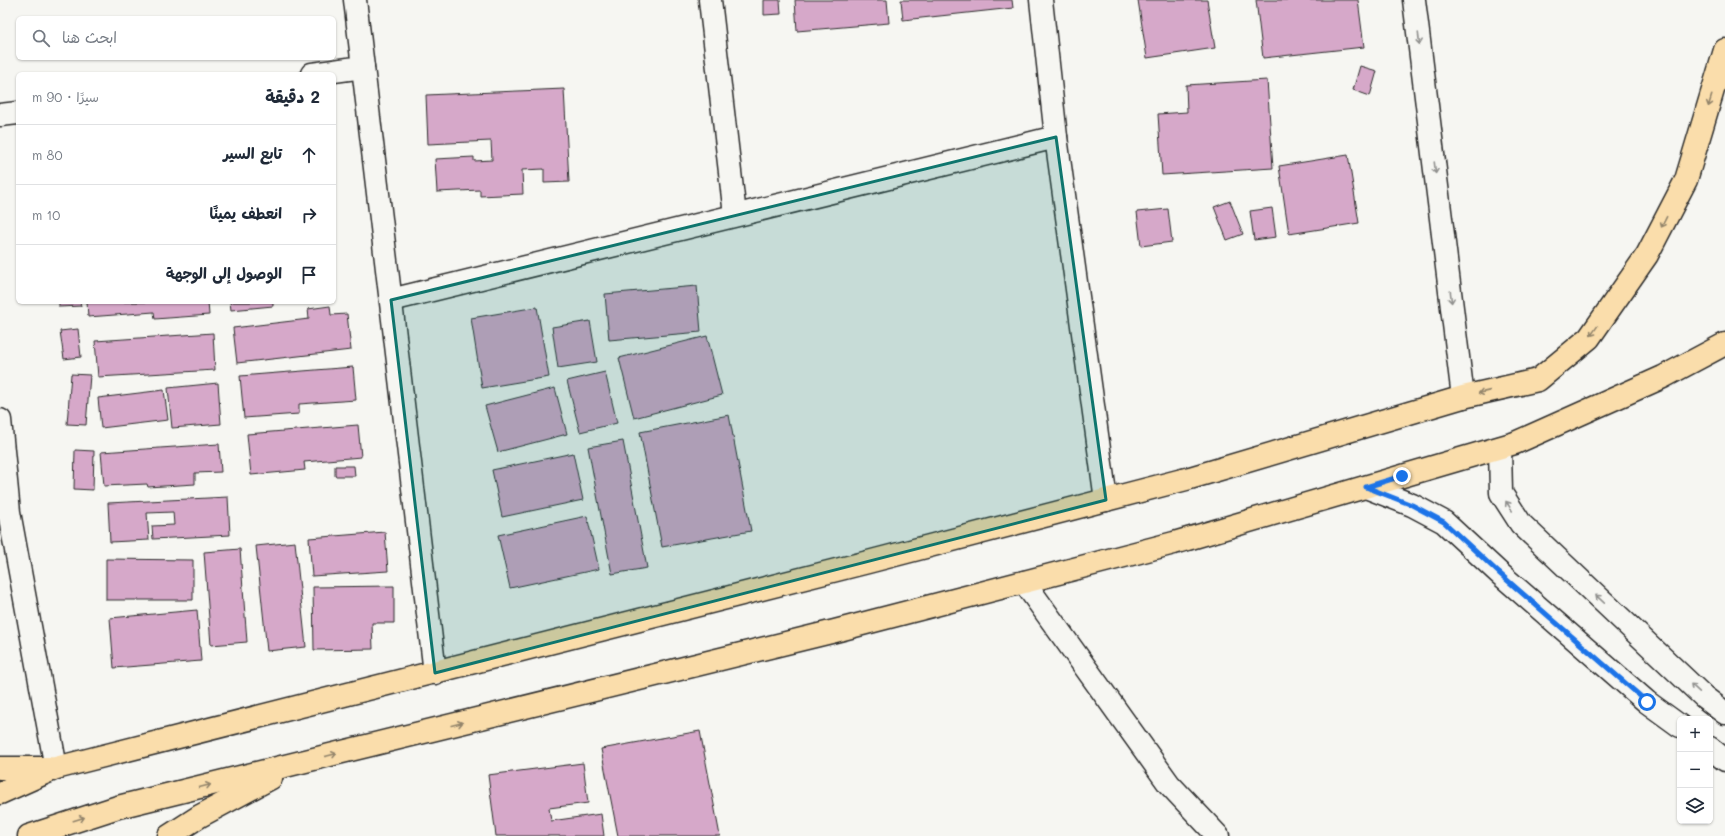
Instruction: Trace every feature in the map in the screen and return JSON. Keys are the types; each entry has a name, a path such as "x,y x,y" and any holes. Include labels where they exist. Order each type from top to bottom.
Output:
{"main road":[{"path":"0,793 56,768 435,673 1106,500 1190,478 1463,397 1538,380 1589,338 1647,255 1686,180 1725,50"},
{"path":"29,836 118,807 835,631 1174,543 1515,443 1663,377 1725,344"},
{"path":"169,836 200,816 299,763"},
{"path":"0,768 56,768"}],"street":[{"path":"355,0 435,673"},
{"path":"710,0 735,215"},
{"path":"1041,0 1056,137 1106,500"},
{"path":"1414,0 1463,397"},
{"path":"327,72 363,67"},
{"path":"0,115 16,113"},
{"path":"391,300 1056,137"},
{"path":"0,420 5,513 56,768"},
{"path":"1500,448 1501,493 1521,524 1704,697 1725,713"},
{"path":"1366,487 1412,505 1444,522 1499,573 1647,702 1677,724"},
{"path":"1024,582 1169,784 1214,834"},
{"path":"1713,750 1725,760"}],"highlighted area":[{"path":"1056,137 1106,500 435,673 391,300"}],"building":[{"path":"764,0 780,0 781,14 764,15"},
{"path":"795,0 887,0 889,23 797,31"},
{"path":"901,0 1012,0 1013,8 903,20"},
{"path":"1138,0 1207,0 1215,48 1147,58"},
{"path":"1256,0 1358,0 1364,47 1263,58"},
{"path":"1360,66 1377,71 1370,96 1353,90"},
{"path":"1267,80 1273,168 1162,175 1158,114 1187,112 1186,85"},
{"path":"564,89 569,182 544,183 544,169 522,170 523,194 480,196 480,190 437,192 435,159 474,157 474,161 492,160 491,141 428,144 426,95"},
{"path":"1348,155 1359,223 1289,234 1279,166"},
{"path":"1230,201 1243,234 1227,240 1214,207"},
{"path":"1272,208 1276,237 1254,240 1250,211"},
{"path":"1168,209 1172,242 1141,246 1137,212"},
{"path":"697,286 701,332 609,340 605,294"},
{"path":"59,304 80,304 81,306 59,307"},
{"path":"87,304 208,304 209,315 155,319 154,312 88,317"},
{"path":"230,304 273,304 273,306 231,310"},
{"path":"330,306 331,315 347,314 351,350 237,363 233,328 309,319 308,309"},
{"path":"537,307 549,377 482,388 471,318"},
{"path":"590,321 597,362 558,368 552,327"},
{"path":"78,329 81,357 64,359 60,331"},
{"path":"213,333 215,370 98,377 95,341"},
{"path":"707,336 722,395 634,418 619,358"},
{"path":"353,367 356,400 299,404 299,414 244,418 240,376"},
{"path":"605,372 617,423 580,432 567,381"},
{"path":"71,374 90,375 86,425 67,424"},
{"path":"218,383 221,424 172,428 168,388"},
{"path":"555,388 567,434 498,452 485,406"},
{"path":"164,390 168,420 101,428 98,398"},
{"path":"729,415 751,531 662,547 640,432"},
{"path":"358,425 361,457 304,462 305,470 251,475 247,434"},
{"path":"623,441 647,568 612,574 588,447"},
{"path":"219,444 221,472 195,473 195,484 148,487 147,484 104,486 101,452"},
{"path":"75,450 94,451 93,490 74,489"},
{"path":"573,453 583,500 502,517 492,470"},
{"path":"335,466 354,466 355,476 335,476"},
{"path":"228,497 230,535 153,539 152,526 174,525 173,512 147,513 149,540 110,542 108,503"},
{"path":"587,516 599,569 510,588 498,535"},
{"path":"385,532 388,571 312,576 309,538"},
{"path":"295,542 306,647 267,651 256,546"},
{"path":"240,549 247,642 211,645 204,552"},
{"path":"106,559 193,560 193,600 106,600"},
{"path":"394,586 394,623 372,623 373,649 314,650 313,587"},
{"path":"197,610 201,661 114,668 110,618"},
{"path":"700,731 720,836 618,836 601,749"},
{"path":"583,763 588,803 549,808 551,821 601,814 604,836 496,836 488,775"}],"route":[{"path":"1402,476 1366,487 1412,505 1444,522 1499,573 1647,702"}]}
